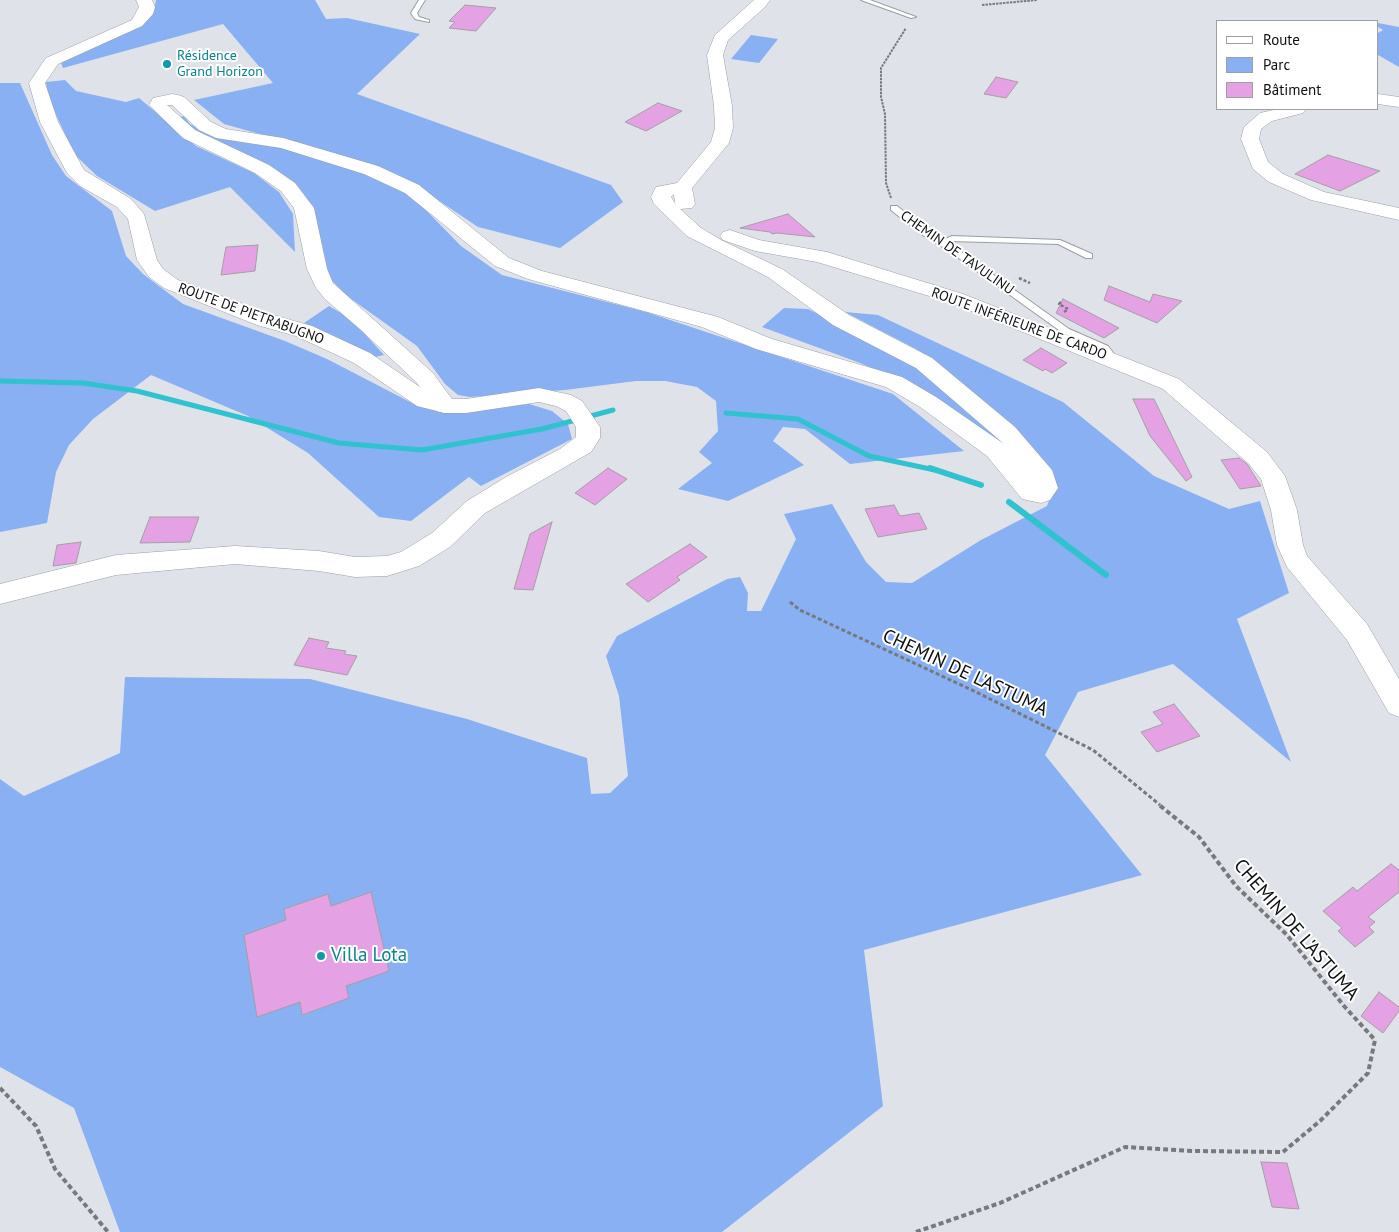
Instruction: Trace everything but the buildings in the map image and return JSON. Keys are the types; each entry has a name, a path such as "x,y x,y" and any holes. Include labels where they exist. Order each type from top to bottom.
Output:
{"street":[{"name":"ROUTE DE PIETRABUGNO","path":"144,0 147,7 145,14 137,23 52,61 44,70 37,83 49,122 76,173 87,182 124,203 137,218 147,260 156,273 171,284 265,320 304,331 362,358 426,401 445,406"},
{"path":"0,594 116,565 235,555 319,561 355,567 394,564 410,559 441,540 476,507 514,483 576,450 588,438 581,417 563,400 539,395 466,406 445,406 425,378 369,325 332,295 323,284 317,269 304,208 288,187 262,169 189,134 158,105 159,102 172,99 178,101 204,126 222,134 283,144 371,170 412,189 502,262 536,275 710,322 764,344 894,382 928,402 996,450 1031,493 1041,494 1046,488 1043,476 1007,432 924,362 841,320 775,274 694,232 664,204 661,197 663,190 683,187 720,143 724,128 723,106 715,55 721,38 760,4 762,0"},
{"path":"1379,99 1399,102"},
{"path":"1293,110 1266,117 1253,127 1250,139 1260,165 1276,178 1318,196 1399,214"},
{"name":"ROUTE INFÉRIEURE DE CARDO","path":"683,187 684,202 696,216 738,240 820,256 956,298 1172,384 1258,458 1276,482 1284,510 1290,546 1296,560 1356,632 1399,705"}],"lane":[{"path":"422,0 414,13 417,18 426,21"},
{"path":"864,0 913,17"},
{"name":"CHEMIN DE TAVULINU","path":"894,208 924,232 949,247 1066,331 1105,348 1113,359"},
{"path":"949,247 947,240 952,238 1060,242 1089,256"}],"path":[{"path":"982,5 1037,0"},
{"name":"CHEMIN DE TAVULINU","path":"894,208 886,184 885,114 881,97 881,68 913,17"},
{"name":"CHEMIN DE L'ASTUMA","path":"790,602 800,610 974,691 1093,750 1199,837 1236,886 1287,935 1344,1006 1375,1040 1368,1073 1320,1121 1283,1152 1193,1151 1126,1147 1000,1203 916,1232"},
{"path":"0,1088 36,1126 55,1169 108,1232"}],"green space":[{"path":"156,0 315,0 326,19 347,18 420,34 357,94 611,185 623,202 560,248 478,227 414,184 366,164 224,124 194,100 273,83 223,24 63,68 61,63 134,27 154,11"},
{"path":"1379,23 1399,27 1399,67 1379,56 1379,32 1383,30 1379,28"},
{"path":"751,35 778,39 759,63 731,59"},
{"path":"65,80 76,91 126,102 139,98 196,146 254,173 279,192 293,214 295,252 230,187 155,211 97,176 74,154 48,97 46,82"},
{"path":"0,83 20,83 52,155 66,176 112,211 126,256 143,274 183,304 285,341 327,359 412,403 446,413 529,404 552,411 568,424 572,439 481,486 469,477 411,521 379,517 308,453 248,416 151,375 93,419 69,445 56,472 47,523 0,532"},
{"path":"184,116 190,124 208,133 236,141 273,145 338,164 397,187 419,203 461,246 502,275 646,312 893,394 964,451 850,464 805,429 783,427 773,441 804,465 728,501 678,489 712,463 699,452 718,431 716,401 697,387 665,381 636,381 565,390 470,397 458,395 445,384 417,346 347,296 330,279 314,215 275,171 254,158 194,132 180,117"},
{"path":"329,306 351,319 384,355 375,357 304,323"},
{"path":"784,308 808,309 903,356 1009,444 1002,446 915,387 860,363 762,327"},
{"path":"845,312 878,315 1063,402 1154,476 1229,509 1260,501 1289,593 1237,619 1291,762 1173,664 1078,692 1045,755 1142,875 864,950 883,1106 722,1232 120,1232 74,1108 0,1067 0,779 24,796 120,753 125,677 310,679 467,719 587,758 591,794 610,793 628,776 619,696 606,656 617,636 727,579 740,577 748,593 747,611 761,611 796,539 784,514 832,504 866,562 886,582 912,583 981,540 1047,506 1052,492 1000,415 916,349"}],"waterway":[{"path":"0,381 83,383 137,391 339,443 422,450 542,429 613,410"},
{"path":"726,413 798,419 869,456 935,470"},
{"path":"930,468 981,485"},
{"path":"1009,502 1106,575"}],"place":[{"name":"Résidence Grand Horizon","path":"167,64"},
{"name":"Villa Lota","path":"321,956"}]}
